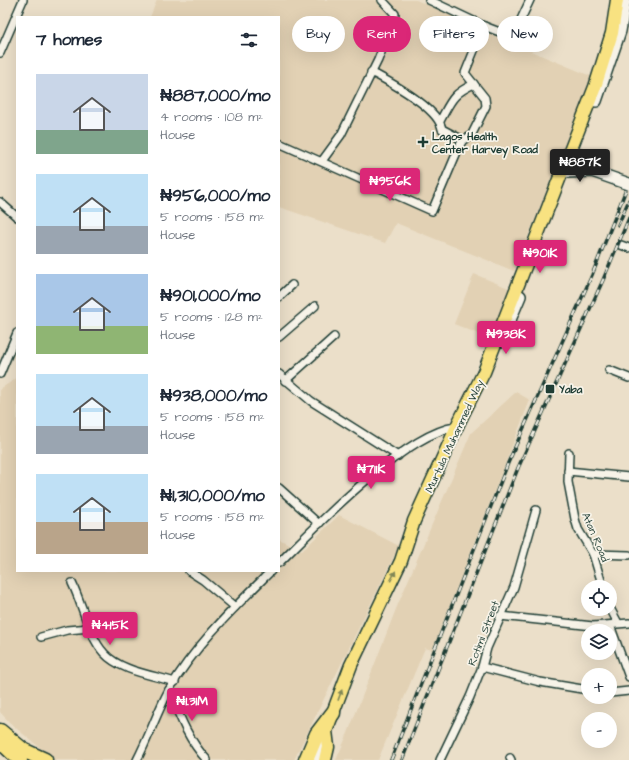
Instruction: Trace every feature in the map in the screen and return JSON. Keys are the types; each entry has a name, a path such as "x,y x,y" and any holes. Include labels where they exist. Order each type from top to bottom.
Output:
{"highway":[{"path":"306,760 317,734 333,713"},
{"path":"0,731 23,750 45,760"},
{"path":"2,746 20,760"}],"main road":[{"name":"Murtula Muhammed Way","path":"326,731 350,665 401,561 414,521 459,422 484,372 595,87 612,33 617,0"},
{"path":"484,372 508,327 594,106 620,31 625,0"},
{"path":"576,153 592,172"},
{"path":"568,172 592,172 629,184"},
{"path":"315,760 326,731"},
{"path":"325,760 328,747 326,731"}],"street":[{"path":"16,16 23,0"},
{"path":"322,161 341,135 371,72 396,14 382,0"},
{"path":"429,0 463,16"},
{"path":"489,28 510,36 514,34 530,0"},
{"path":"0,53 16,16"},
{"path":"280,143 432,211 463,140 471,136 486,106 485,98 465,73 473,52"},
{"path":"371,72 406,92 440,121 442,129 463,140"},
{"path":"440,121 455,95 462,89 474,84"},
{"path":"0,202 16,216"},
{"path":"621,245 629,248"},
{"path":"280,296 292,286"},
{"path":"280,336 315,306"},
{"path":"1,371 16,335"},
{"path":"285,381 334,337"},
{"path":"609,370 629,378"},
{"path":"280,375 285,381 329,413 398,456"},
{"path":"280,562 319,524 398,456 432,434 455,427 459,422"},
{"name":"Atan Road","path":"569,453 569,494 575,519 578,528 593,554 601,580"},
{"path":"568,471 629,477"},
{"path":"280,489 319,524"},
{"name":"Rotimi Street","path":"440,760 482,667 487,648 514,587 536,510"},
{"path":"593,554 629,555"},
{"path":"190,572 213,588 235,607"},
{"path":"137,760 175,682 214,629 270,572"},
{"path":"72,583 90,628 104,653 127,667 175,682"},
{"path":"500,616 581,624"},
{"path":"614,616 618,623"},
{"path":"614,624 629,623"},
{"path":"41,637 67,630 90,628"},
{"path":"617,644 629,677"},
{"path":"482,667 540,682 581,689"},
{"path":"170,690 192,741 207,760"},
{"path":"617,693 629,691"}],"shaded area":[{"name":"Lagos Health Center Harvey Road","path":"157,0 416,0 454,16 419,16 419,52 489,52 489,34 497,37 497,52 533,52 593,77 514,271 396,223 385,243 280,207 280,16 150,16"},
{"path":"474,274 511,289 491,339 454,324"},
{"path":"16,379 16,572 280,572 280,540 302,551 339,515 399,546 294,760 55,760 11,724 0,712 0,389"},
{"path":"516,392 530,400 432,650 425,648 378,760 336,760 396,609 471,433"}],"railway":[{"path":"391,760 508,463 592,275 629,182"},
{"path":"618,225 629,200"},
{"path":"402,760 518,468 603,280 629,218"}],"place":[{"name":"Lagos Health Center Harvey Road","path":"423,142"},
{"name":"Yaba","path":"550,389"}]}
